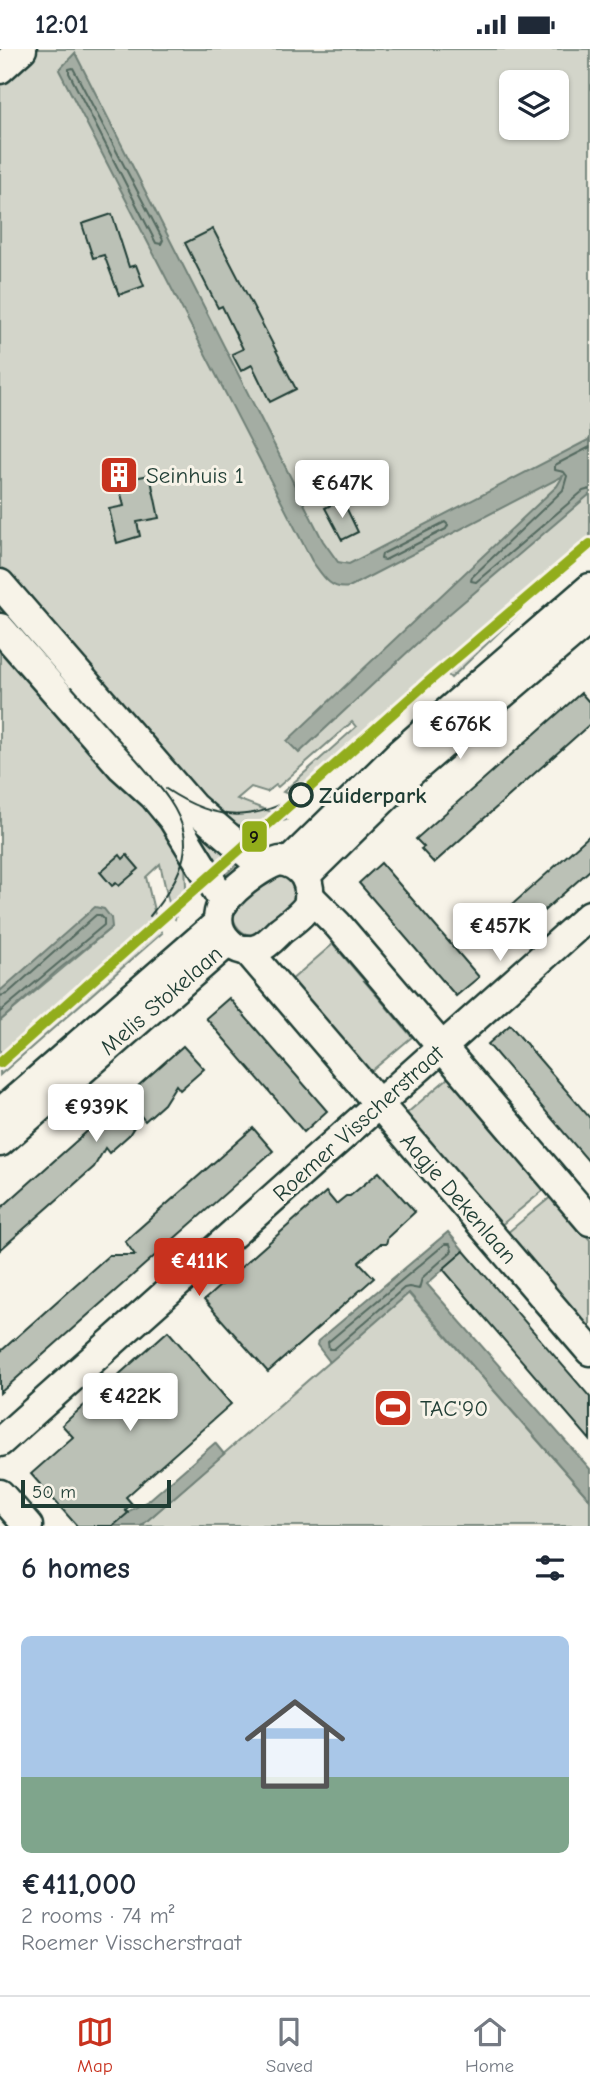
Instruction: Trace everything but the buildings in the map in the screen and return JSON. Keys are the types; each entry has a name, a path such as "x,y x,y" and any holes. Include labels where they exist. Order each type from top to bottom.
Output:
{"street":[{"path":"0,69 22,49"},
{"path":"0,584 190,804 292,875 338,925 590,1221"},
{"path":"292,875 400,753 590,588"},
{"path":"292,875 305,910 261,947 229,929 590,618"},
{"name":"Aagje Dekenlaan","path":"0,628 122,767 154,796 173,818 229,929 590,1351"},
{"name":"Roemer Visscherstraat","path":"0,1442 590,915"},
{"name":"Melis Stokelaan","path":"0,1113 229,929"},
{"name":"Melis Stokelaan","path":"0,1142 229,929"},
{"path":"0,1494 28,1526"}],"shaded area":[{"name":"Zuiderpark","path":"0,49 590,49 590,550 555,579 451,678 447,674 304,800 283,792 356,727 352,722 278,787 276,785 267,792 251,787 237,799 282,816 286,820 258,826 230,823 244,858 219,880 185,865 186,886 175,919 172,916 160,864 146,877 158,927 162,933 0,1075 0,1021 112,927 0,1007"},
{"path":"275,874 291,883 297,901 270,927 254,935 246,934 236,924 233,909"},
{"path":"333,944 412,1037 369,1073 290,981"},
{"path":"448,1078 455,1082 545,1189 500,1226 406,1114"},
{"path":"552,1196 590,1240 590,1329 507,1233"},
{"name":"TAC'90","path":"408,1293 590,1500 590,1526 141,1526"}],"water":[{"path":"75,53 323,541 338,562 349,564 590,439 590,494 441,621 299,753 287,741 557,486 563,476 349,587 342,588 327,580 312,561 59,70"},
{"path":"95,907 104,909 111,918 112,927 0,1021 0,991"},
{"path":"448,1232 464,1251 427,1284 590,1469 590,1500 409,1293 330,1362 317,1345 318,1341"},
{"path":"215,1443 224,1454 141,1526 112,1526 129,1511 148,1501"}],"tram line":[{"path":"72,687 154,780 179,817 184,835 184,852 179,871 168,892 150,916"},
{"path":"166,789 202,808 236,815 271,809 307,790"}],"transit line":[{"name":"9","path":"0,1063 427,683 590,544"}],"place":[{"name":"Seinhuis 1","path":"119,475"},
{"name":"Zuiderpark","path":"301,795"},
{"name":"TAC'90","path":"393,1408"}]}
